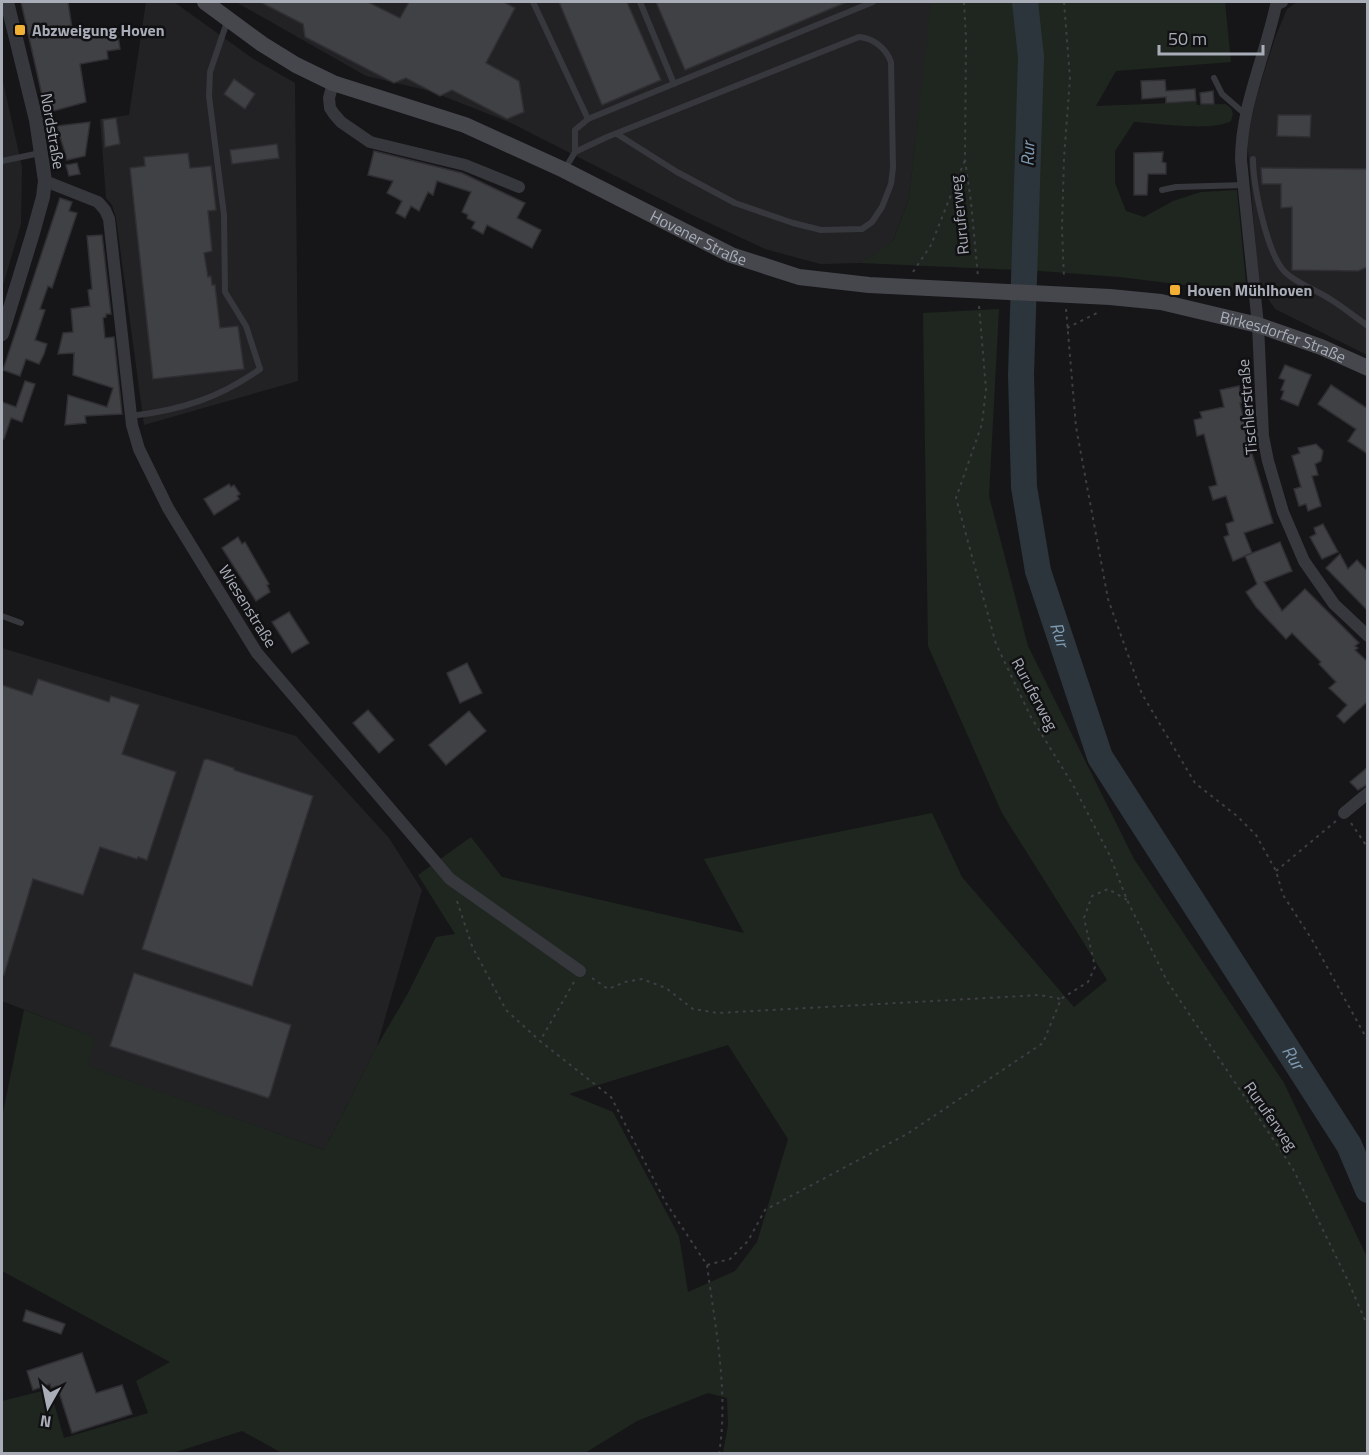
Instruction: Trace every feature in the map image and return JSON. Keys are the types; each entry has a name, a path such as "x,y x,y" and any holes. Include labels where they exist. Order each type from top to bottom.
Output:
{"main road":[{"name":"Hovener Straße","path":"205,2 262,44 296,65 333,83 465,125 564,170 731,255 799,277 915,281 1089,296"},
{"name":"Birkesdorfer Straße","path":"1089,296 1161,302 1258,325 1321,347 1368,368"}],"street":[{"name":"Nordstraße","path":"2,334 7,302 38,215 45,181 36,120 7,2"},
{"name":"Tischlerstraße","path":"1278,3 1245,114 1241,138 1249,185 1263,436 1283,512 1304,561 1334,604 1368,636"},
{"path":"333,83 329,98 330,108 341,122 369,142 465,165 519,187"},
{"name":"Wiesenstraße","path":"45,181 98,202 105,210 109,219 131,416 139,449 168,508 257,653 450,879 580,971"},
{"path":"1344,813 1368,792"}],"lane":[{"path":"533,2 588,119"},
{"path":"640,2 674,84"},
{"path":"564,170 575,152 575,130 588,119 873,2"},
{"path":"131,416 188,407 241,383 260,369 246,326 225,292 224,215 209,96 210,72 228,18"},
{"path":"575,152 617,134 859,37 870,38 888,54 891,62 893,168 891,184 882,207 872,222 862,229 821,230 735,203 677,172 617,134"},
{"path":"1214,78 1222,94 1245,114"},
{"path":"2,161 41,153"},
{"path":"1253,159 1249,185 1280,265 1287,274 1332,300 1368,326"},
{"path":"1162,190 1176,187 1249,185"},
{"path":"2,616 21,623"}],"path":[{"name":"Ruruferweg","path":"964,2 966,38 964,160 971,202 978,284"},
{"path":"1064,2 1070,78 1062,228 1065,284"},
{"path":"915,281 964,160"},
{"name":"Ruruferweg","path":"979,304 985,401 982,424 957,498 996,644 1031,717 1073,784 1110,856 1127,900 1167,981 1293,1169 1368,1327"},
{"path":"1066,306 1066,328 1076,427 1108,599 1142,694 1195,783 1238,816 1256,835 1276,871 1282,895 1311,938 1368,1041"},
{"path":"1066,328 1098,313"},
{"path":"1276,871 1344,813 1368,848"},
{"path":"450,879 472,946 506,1010 540,1041 610,1097 666,1203 707,1265 722,1384 723,1430 719,1454"},
{"path":"707,1265 730,1259 748,1241 765,1210 907,1134 1043,1043 1061,999 1088,982 1095,967 1084,918 1092,896 1108,889 1127,900"},
{"path":"540,1041 580,971"},
{"path":"596,981 608,989 625,982 642,979 666,988 693,1009 718,1013 1040,995 1061,999"}],"shaded area":[{"path":"146,2 174,2 252,58 295,83 298,381 144,425 116,218 112,205 106,198 100,119 129,115"},
{"path":"236,2 932,2 909,198 892,243 860,263 820,264 765,249 692,215 511,123 430,91 366,76"},
{"path":"931,2 1225,2 1231,62 1116,71 1096,106 1196,102 1197,105 1225,104 1231,108 1233,114 1231,121 1211,126 1134,122 1115,151 1115,183 1126,211 1144,217 1173,201 1201,192 1237,190 1246,283 1234,291 1119,277 1040,271 860,263 893,241 909,198"},
{"path":"1297,2 1367,2 1367,355 1275,309 1259,285 1247,139 1256,98 1275,38 1287,9"},
{"path":"2,77 22,167 21,224 2,289"},
{"path":"999,309 989,496 1028,646 1134,859 1284,1083 1367,1257 1367,1453 723,1453 728,1425 727,1398 708,1393 637,1421 585,1453 282,1453 242,1431 173,1453 2,1454 2,1401 50,1389 64,1438 148,1413 136,1381 170,1362 2,1271 2,1117 24,1010 95,1037 88,1066 324,1150 436,937 455,934 418,875 471,837 502,877 744,933 704,859 932,813 962,877 1074,1007 1107,980 1002,813 928,646 923,313","holes":["728,1045 788,1139 757,1242 735,1271 688,1292 679,1236 613,1112 569,1094"]},
{"path":"2,648 296,736 389,838 422,890 377,1046 324,1150 87,1066 94,1037 2,1001"}],"building":[{"path":"21,2 68,2 73,35 117,28 120,49 107,51 108,59 80,64 86,102 46,113"},
{"path":"260,2 368,2 400,18 409,2 504,2 515,8 486,63 519,81 524,112 507,119 452,90 440,96 406,78 394,83 305,37 303,24"},
{"path":"559,2 627,2 661,80 602,105"},
{"path":"656,2 847,2 685,70"},
{"path":"234,79 255,94 245,109 224,94"},
{"path":"1165,80 1166,91 1195,89 1196,101 1166,103 1166,97 1142,99 1141,81"},
{"path":"1213,91 1214,104 1201,104 1200,93"},
{"path":"1278,115 1311,115 1310,137 1277,136"},
{"path":"116,118 120,144 105,147 103,120"},
{"path":"90,122 85,156 67,160 57,126"},
{"path":"277,144 279,158 232,164 230,150"},
{"path":"374,151 462,173 525,203 517,218 541,230 532,248 487,225 483,234 472,228 475,222 462,212 471,192 437,181 433,195 428,192 419,211 411,206 405,218 396,213 402,201 387,193 393,181 368,175"},
{"path":"1163,152 1162,162 1166,163 1166,174 1148,174 1147,195 1134,195 1134,153"},
{"path":"188,153 190,168 211,166 216,210 208,211 212,251 204,253 208,277 211,276 212,285 215,285 220,328 238,326 244,369 153,379 130,168 145,166 144,157"},
{"path":"77,163 80,174 69,176 66,165"},
{"path":"1261,168 1368,169 1368,267 1358,271 1292,270 1292,207 1281,208 1281,184 1262,184"},
{"path":"60,198 72,202 69,211 77,213 52,288 48,286 40,309 45,310 35,340 47,344 44,354 39,364 26,359 20,376 3,370"},
{"path":"102,235 111,314 106,314 103,318 105,338 114,337 122,414 85,416 86,423 65,425 68,395 107,407 113,388 73,375 74,353 58,354 63,333 73,332 71,309 90,306 88,290 92,289 87,236"},
{"path":"1285,365 1311,375 1298,406 1281,399 1284,391 1281,390 1285,380 1279,378"},
{"path":"25,381 35,384 22,422 11,418 4,439 2,439 2,402 16,407"},
{"path":"1331,385 1368,409 1368,454 1348,441 1356,429 1318,404"},
{"path":"1239,386 1242,403 1240,403 1250,447 1273,523 1244,533 1252,553 1233,561 1224,537 1229,535 1226,524 1234,521 1226,496 1213,500 1209,487 1217,485 1204,434 1197,436 1194,420 1202,418 1200,412 1224,407 1220,390"},
{"path":"1316,444 1323,451 1321,461 1315,464 1318,475 1312,476 1321,506 1308,511 1306,504 1299,506 1294,489 1301,487 1292,456 1300,453 1298,448"},
{"path":"229,484 231,487 234,485 240,494 237,496 239,499 214,515 204,499"},
{"path":"1323,524 1338,552 1322,559 1310,537 1316,534 1314,528"},
{"path":"238,537 242,544 245,542 269,584 267,585 270,592 256,601 222,548"},
{"path":"1280,542 1292,571 1264,582 1282,611 1305,589 1359,643 1355,646 1358,648 1355,650 1368,662 1368,701 1344,723 1337,716 1347,705 1329,688 1336,682 1319,664 1321,662 1292,633 1286,639 1256,607 1246,592 1257,584 1245,556"},
{"path":"1340,554 1348,569 1357,560 1368,572 1368,611 1326,568"},
{"path":"289,612 309,643 292,653 272,622"},
{"path":"467,663 482,693 460,703 447,673"},
{"path":"38,679 109,702 111,696 139,705 122,754 176,772 147,860 100,847 83,895 33,879 4,975 2,974 2,685 32,695"},
{"path":"368,710 394,740 379,753 353,723"},
{"path":"469,711 486,731 446,765 429,745"},
{"path":"207,759 313,796 252,986 142,949 204,760"},
{"path":"1368,767 1368,784 1358,790 1350,782"},
{"path":"134,973 291,1025 268,1098 110,1046"},
{"path":"26,1310 65,1324 61,1334 23,1321"},
{"path":"82,1353 96,1393 122,1385 132,1414 72,1433 57,1386 51,1388 50,1384 33,1390 27,1371"}],"waterway":[{"name":"Rur","path":"1025,2 1031,57 1021,375 1024,487 1038,571 1100,757 1349,1145 1368,1190"}],"place":[{"name":"Abzweigung Hoven","path":"20,30"},
{"name":"Hoven Mühlhoven","path":"1175,290"}]}
